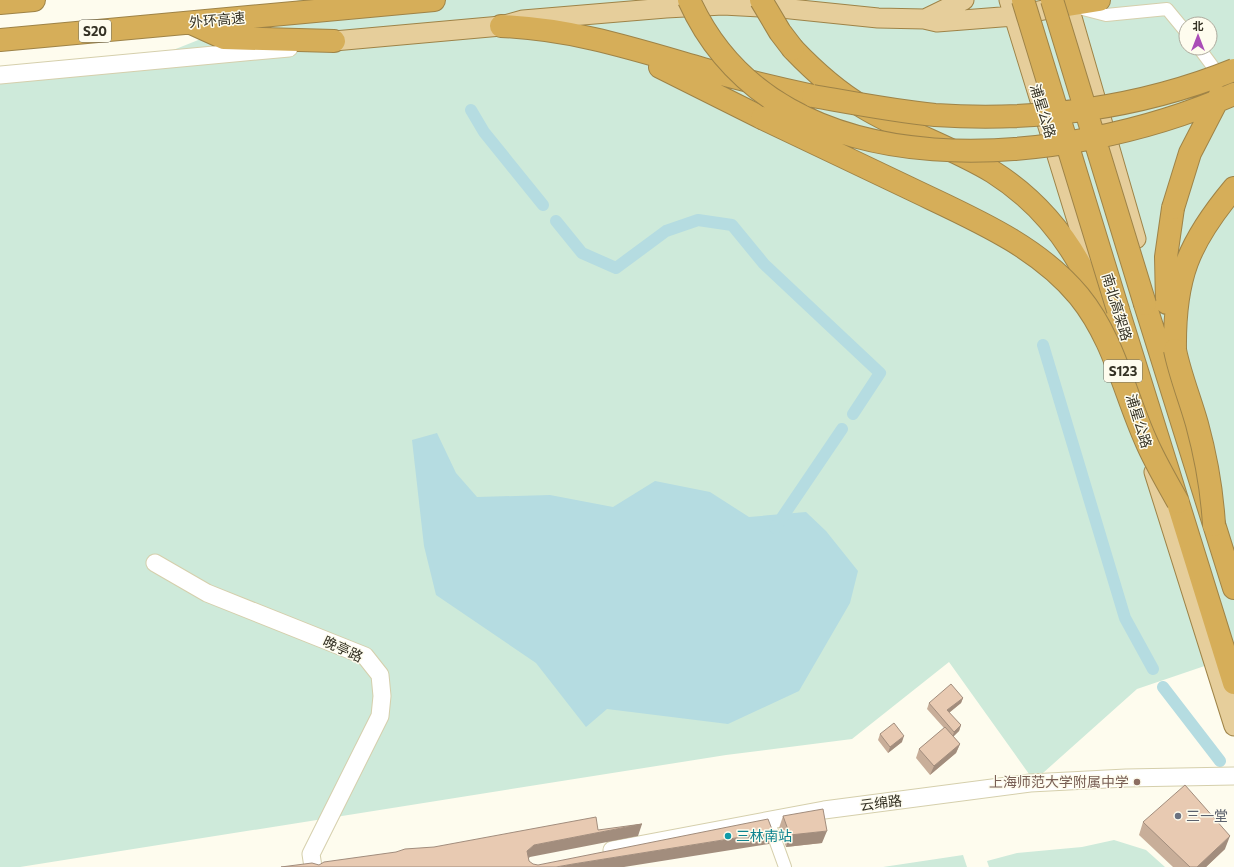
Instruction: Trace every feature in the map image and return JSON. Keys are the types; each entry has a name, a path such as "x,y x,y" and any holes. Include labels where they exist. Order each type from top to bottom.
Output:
{"highway":[{"path":"0,3 34,0"},
{"name":"外环高速","path":"0,40 434,0"},
{"path":"689,0 704,28 722,55 745,79 771,98 816,122 852,135 896,145 942,150 972,151 1004,150 1067,143 1122,132 1160,122 1234,94"},
{"path":"761,0 780,32 793,48 807,64 835,88 879,115 969,159 992,172 1015,188 1040,210 1066,240 1086,275 1106,323 1119,367 1146,441 1178,502"},
{"path":"1062,2 1099,0"},
{"name":"南北高架路","path":"1062,2 1214,525 1234,588"},
{"name":"南北高架路","path":"1016,5 1178,502 1234,683"},
{"path":"190,22 224,38 334,41"},
{"path":"501,26 551,30 580,35 705,70 812,96 934,114 1020,116 1078,111 1138,100 1197,84 1234,70"},
{"path":"633,49 646,60 762,118 981,222 1023,247 1058,275 1079,296 1100,328 1119,367"},
{"path":"1214,525 1212,495 1202,445 1175,350 1168,307 1166,282 1167,251 1173,208 1190,153 1234,70"},
{"path":"1175,350 1178,292 1185,263 1204,226 1234,188"}],"main road":[{"path":"924,19 964,0"},
{"path":"334,41 501,26 523,20 709,6 752,6 878,18 924,19 937,22 1016,5 1062,2 1190,423 1234,561"},
{"name":"浦星公路","path":"1016,5 1234,726"}],"street":[{"path":"1062,2 1106,15 1167,9 1178,22"},
{"path":"0,75 309,46 334,41"},
{"path":"1205,56 1234,94"},
{"name":"晚亭路","path":"155,563 207,593 365,656 380,675 382,696 380,716 311,854 314,867"},
{"name":"云绵路","path":"597,853 824,810 1030,783 1126,778 1234,776"},
{"path":"768,820 785,867"}],"green space":[{"path":"299,0 1234,0 1234,656 1137,689 1034,781 949,662 852,739 726,755 20,867 0,867 0,83 123,70"},
{"path":"1114,840 1146,850 1165,867 989,867 987,861 1017,853 1082,847"},
{"path":"963,855 967,867 883,867"}],"water":[{"path":"437,433 456,473 477,497 550,495 613,507 655,481 710,492 749,517 806,512 826,531 858,571 850,603 799,691 728,724 607,709 586,727 536,663 436,595 424,546 412,440"}],"building":[{"path":"951,684 963,698 947,710 961,725 954,732 929,703"},
{"path":"894,723 904,736 890,747 880,734"},
{"path":"945,727 960,744 934,766 919,749"},
{"name":"三一堂","path":"1185,785 1230,836 1197,867 1190,867 1143,822"},
{"path":"823,809 827,831 790,835 783,816"},
{"path":"596,817 598,830 642,824 534,845 527,851 529,861 538,865 768,819 773,832 556,867 281,867 312,863 319,865 324,862 396,852 405,849 434,847"}],"waterway":[{"path":"471,110 484,132 543,205"},
{"path":"556,221 582,253 616,268 666,231 698,220 732,225 764,264 880,373 853,414"},
{"path":"1043,345 1125,618 1153,669"},
{"path":"775,528 842,429"},
{"path":"1163,687 1220,761"}],"place":[{"name":"上海师范大学附属中学","path":"1137,782"},
{"name":"三一堂","path":"1178,816"},
{"name":"三林南站","path":"728,836"}]}
